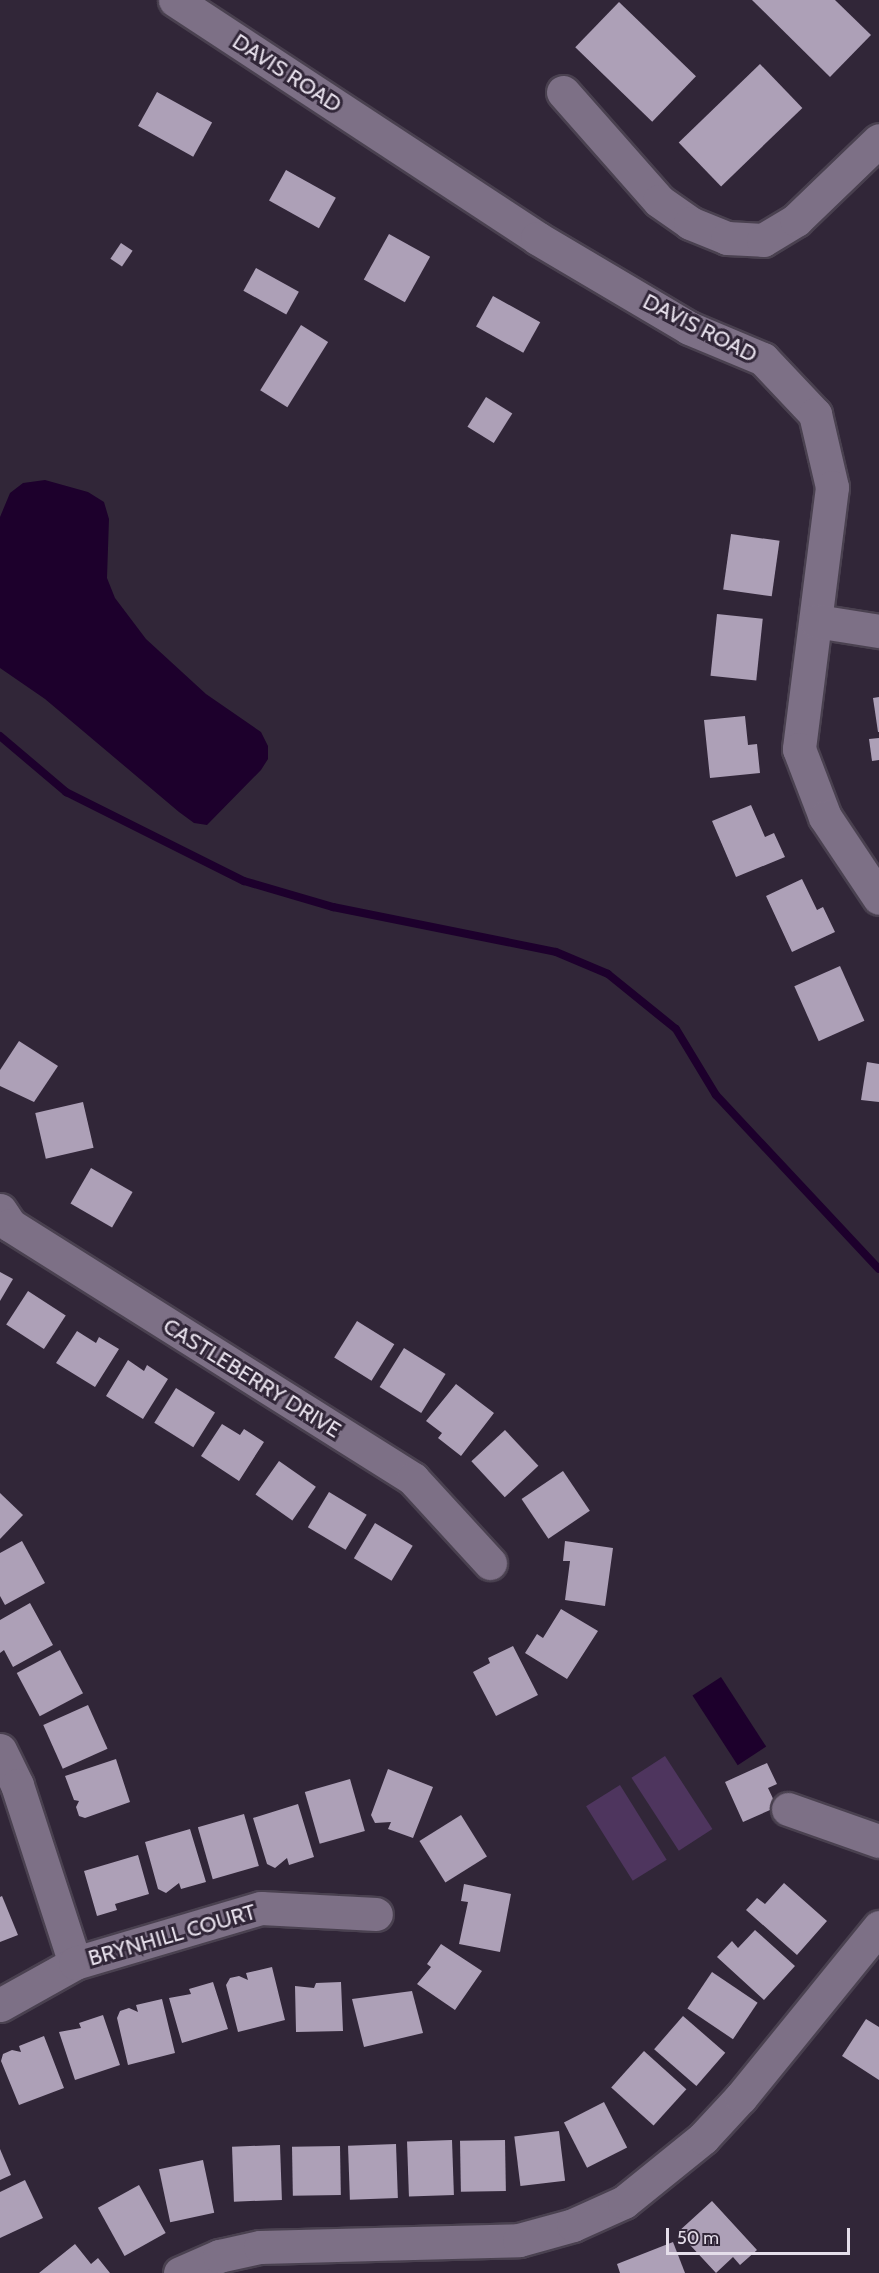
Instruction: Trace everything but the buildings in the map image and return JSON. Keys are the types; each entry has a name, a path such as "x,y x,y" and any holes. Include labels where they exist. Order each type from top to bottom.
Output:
{"street":[{"name":"DAVIS ROAD","path":"176,0 537,238 689,328 763,359 815,414 832,487 800,749 825,817 879,898"},
{"path":"563,93 659,201 690,223 727,238 764,240 796,220 879,140"},
{"path":"816,621 879,631"},
{"name":"CASTLEBERRY DRIVE","path":"0,1210 10,1225 413,1479 490,1563"},
{"path":"0,1750 16,1785 75,1963"},
{"path":"788,1809 879,1841"},
{"name":"BRYNHILL COURT","path":"0,2005 75,1963 261,1908 376,1914"},
{"path":"180,2273 219,2256 260,2247 519,2240 573,2225 624,2202 695,2144 741,2097 879,1927"}],"shaded area":[{"path":"45,480 88,492 104,502 109,519 107,578 115,598 146,639 206,694 261,732 268,746 268,759 261,770 207,825 194,823 179,812 45,699 0,668 0,517 10,493 23,483"},
{"path":"721,1677 766,1747 738,1765 692,1696"},
{"path":"665,1756 712,1829 679,1851 631,1778"},
{"path":"620,1785 667,1860 633,1881 586,1806"}],"waterway":[{"path":"0,736 66,792 244,881 333,907 556,952 608,974 676,1029 716,1095 879,1269"}]}
